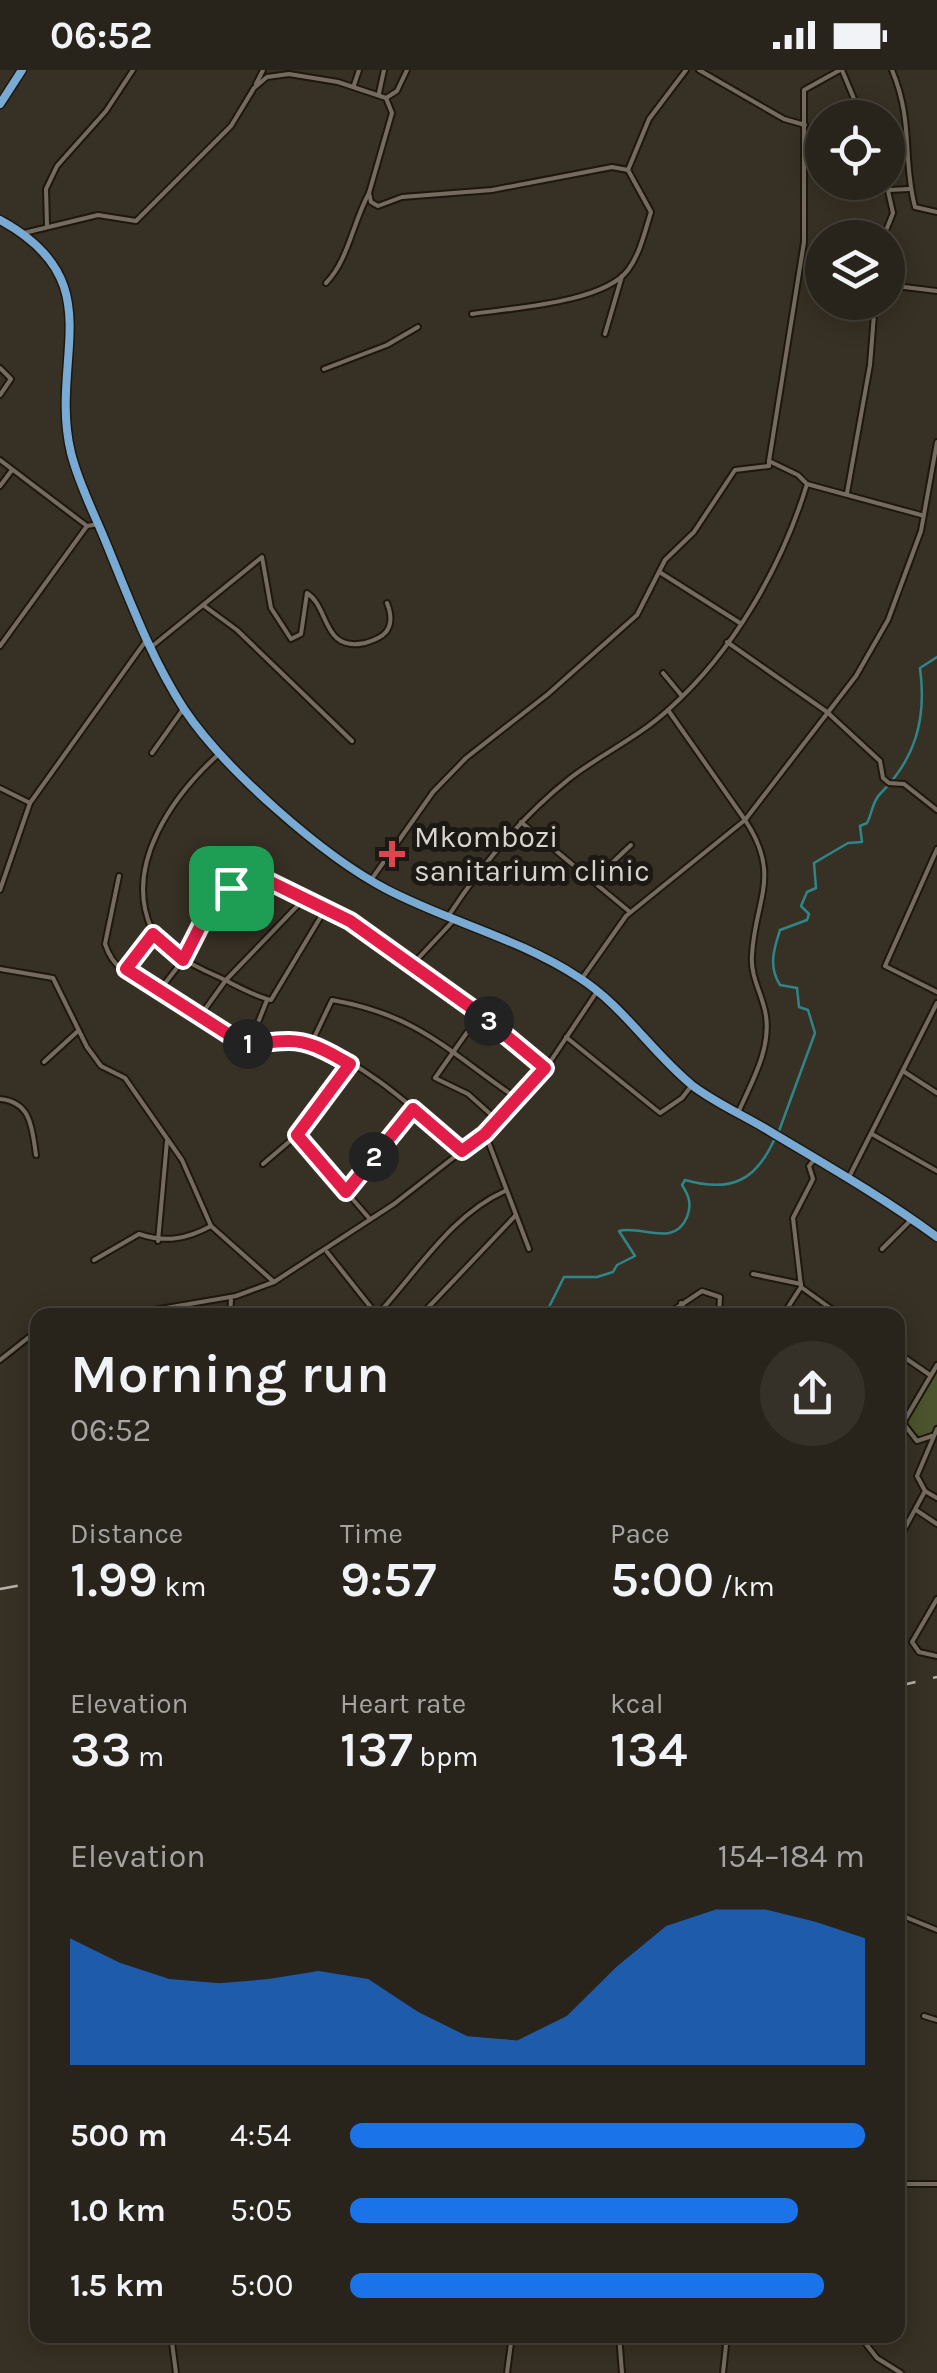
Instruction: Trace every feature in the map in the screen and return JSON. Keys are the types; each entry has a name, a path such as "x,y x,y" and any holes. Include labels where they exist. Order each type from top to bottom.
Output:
{"highway":[{"path":"0,104 22,70"},
{"path":"0,220 24,233 52,262 69,294 72,342 68,434 98,524 148,644 184,708 220,753 292,820 371,880 522,944 582,979 598,990 692,1084 937,1237"}],"street":[{"path":"46,225 46,190 58,166 106,111 133,70"},
{"path":"24,233 98,215 136,221 231,126 264,70"},
{"path":"354,85 359,70"},
{"path":"379,93 384,70"},
{"path":"386,98 397,91 407,70"},
{"path":"628,170 648,119 686,70"},
{"path":"699,70 720,86 784,119 805,125"},
{"path":"371,880 434,792 466,758 637,615 665,560 694,532 735,470 768,466 795,276 804,242 804,90 841,70 854,100"},
{"path":"892,70 908,116 910,189 915,207 937,212"},
{"path":"254,88 267,76 280,73 354,85 386,98 392,113 369,193 350,232 340,270 326,284"},
{"path":"369,193 371,202 378,206 402,197 510,187 612,167 628,170"},
{"path":"605,334 622,276 642,241 651,212 628,170"},
{"path":"905,189 910,189"},
{"path":"472,314 581,297 622,276"},
{"path":"905,287 937,291"},
{"path":"846,493 870,365 874,320"},
{"path":"324,369 418,327"},
{"path":"0,368 11,379 0,396"},
{"path":"582,979 630,912 744,820 856,676 888,620 921,530 920,515 929,493 937,442"},
{"path":"0,460 87,526"},
{"path":"769,461 798,475 807,484 920,515"},
{"path":"0,486 12,469"},
{"path":"413,964 521,822 572,776 668,710 727,642 784,550 807,484"},
{"path":"0,646 87,526 98,524"},
{"path":"0,890 30,803 148,644 262,557 271,608 291,640 301,634 305,624 307,593 328,632 350,644 377,640 388,630 392,614 387,602"},
{"path":"661,573 740,623"},
{"path":"203,605 237,630 286,683 352,741"},
{"path":"727,642 826,712 880,761 883,778 904,784 937,810"},
{"path":"662,673 682,696"},
{"path":"152,753 184,708"},
{"path":"668,710 744,820 763,858 766,895 751,956 767,1018 767,1040 738,1113"},
{"path":"220,753 193,778 145,863 144,898 153,934 183,960 268,1000"},
{"path":"0,788 30,803"},
{"path":"521,822 534,837 595,880 596,886 630,912"},
{"path":"595,880 631,845"},
{"path":"937,849 884,966 937,992"},
{"path":"159,991 183,960 208,911 246,870 324,912 350,921 480,1014 545,1068"},
{"path":"119,876 104,944 110,956 126,969 198,1019 249,1045 288,1041 311,1044 350,1064 413,1109 462,1151"},
{"path":"198,1019 226,980 302,901"},
{"path":"249,1045 268,1000 282,986 324,912"},
{"path":"126,969 153,934"},
{"path":"0,969 53,978 78,1031 101,1066 125,1078 182,1160 211,1226 274,1282"},
{"path":"169,1308 231,1298 274,1282 370,1220 485,1134 545,1068 598,990"},
{"path":"311,1044 332,1000 394,1015 428,1032 517,1098"},
{"path":"848,1178 937,1003"},
{"path":"480,1014 434,1078 468,1094 497,1120"},
{"path":"44,1062 78,1031"},
{"path":"566,1038 660,1114 682,1098 692,1084"},
{"path":"264,1164 297,1135 350,1064"},
{"path":"902,1070 937,1093"},
{"path":"0,1098 21,1105 32,1121 36,1155"},
{"path":"346,1192 413,1109"},
{"path":"485,1134 528,1249"},
{"path":"870,1134 937,1172"},
{"path":"297,1135 370,1220"},
{"path":"158,1241 167,1141"},
{"path":"787,1308 801,1286 794,1218 813,1179 809,1166 816,1158"},
{"path":"383,1308 446,1236 485,1200 505,1191"},
{"path":"428,1308 516,1214"},
{"path":"882,1249 912,1218"},
{"path":"94,1260 139,1234 158,1241 196,1234 211,1226"},
{"path":"326,1250 372,1308"},
{"path":"752,1274 801,1286 831,1308"},
{"path":"675,1308 694,1292 713,1292 720,1297 719,1308"},
{"path":"230,1308 231,1298"},
{"path":"682,1302 684,1308"},
{"path":"0,1360 30,1336"},
{"path":"905,1358 930,1375"},
{"path":"906,1413 937,1365"},
{"path":"905,1429 909,1436 924,1442 932,1436"},
{"path":"937,1429 918,1476 926,1490 937,1498"},
{"path":"905,1529 926,1490"},
{"path":"916,1510 937,1524"},
{"path":"937,1600 912,1642 919,1652 937,1656"},
{"path":"905,1917 937,1930"},
{"path":"924,2016 937,2020"},
{"path":"905,2184 937,2184"},
{"path":"172,2343 176,2373"},
{"path":"507,2373 511,2343"},
{"path":"620,2343 622,2373"},
{"path":"723,2373 725,2343"},
{"path":"865,2343 877,2358 901,2373"}],"green space":[{"path":"937,1368 937,1426 931,1435 919,1436 909,1428 908,1414"}],"waterway":[{"path":"779,1131 815,1033 808,1010 799,1007 797,988 780,985 776,978 773,958 780,930 807,920 809,914 801,906 807,892 816,888 814,863 848,843 862,842 860,826 867,823 875,801 902,767 916,737 922,705 920,668 937,657"},
{"path":"549,1308 564,1277 597,1277 613,1272 617,1265 635,1256 619,1231 666,1233 681,1226 689,1212 689,1200 682,1185 685,1180 716,1185 740,1180 759,1165 775,1138"}],"railway":[{"path":"0,1589 30,1583"},
{"path":"905,1684 937,1677"}],"place":[{"name":"Mkombozi sanitarium clinic","path":"392,854"}],"route":[{"path":"246,870 253,870 302,901 350,921 480,1014 545,1068 485,1134 462,1151 413,1109 346,1192 297,1135 350,1064 311,1044 288,1041 249,1045 198,1019 126,969 136,961 153,934 183,960 208,911 231,888 246,870"}]}
